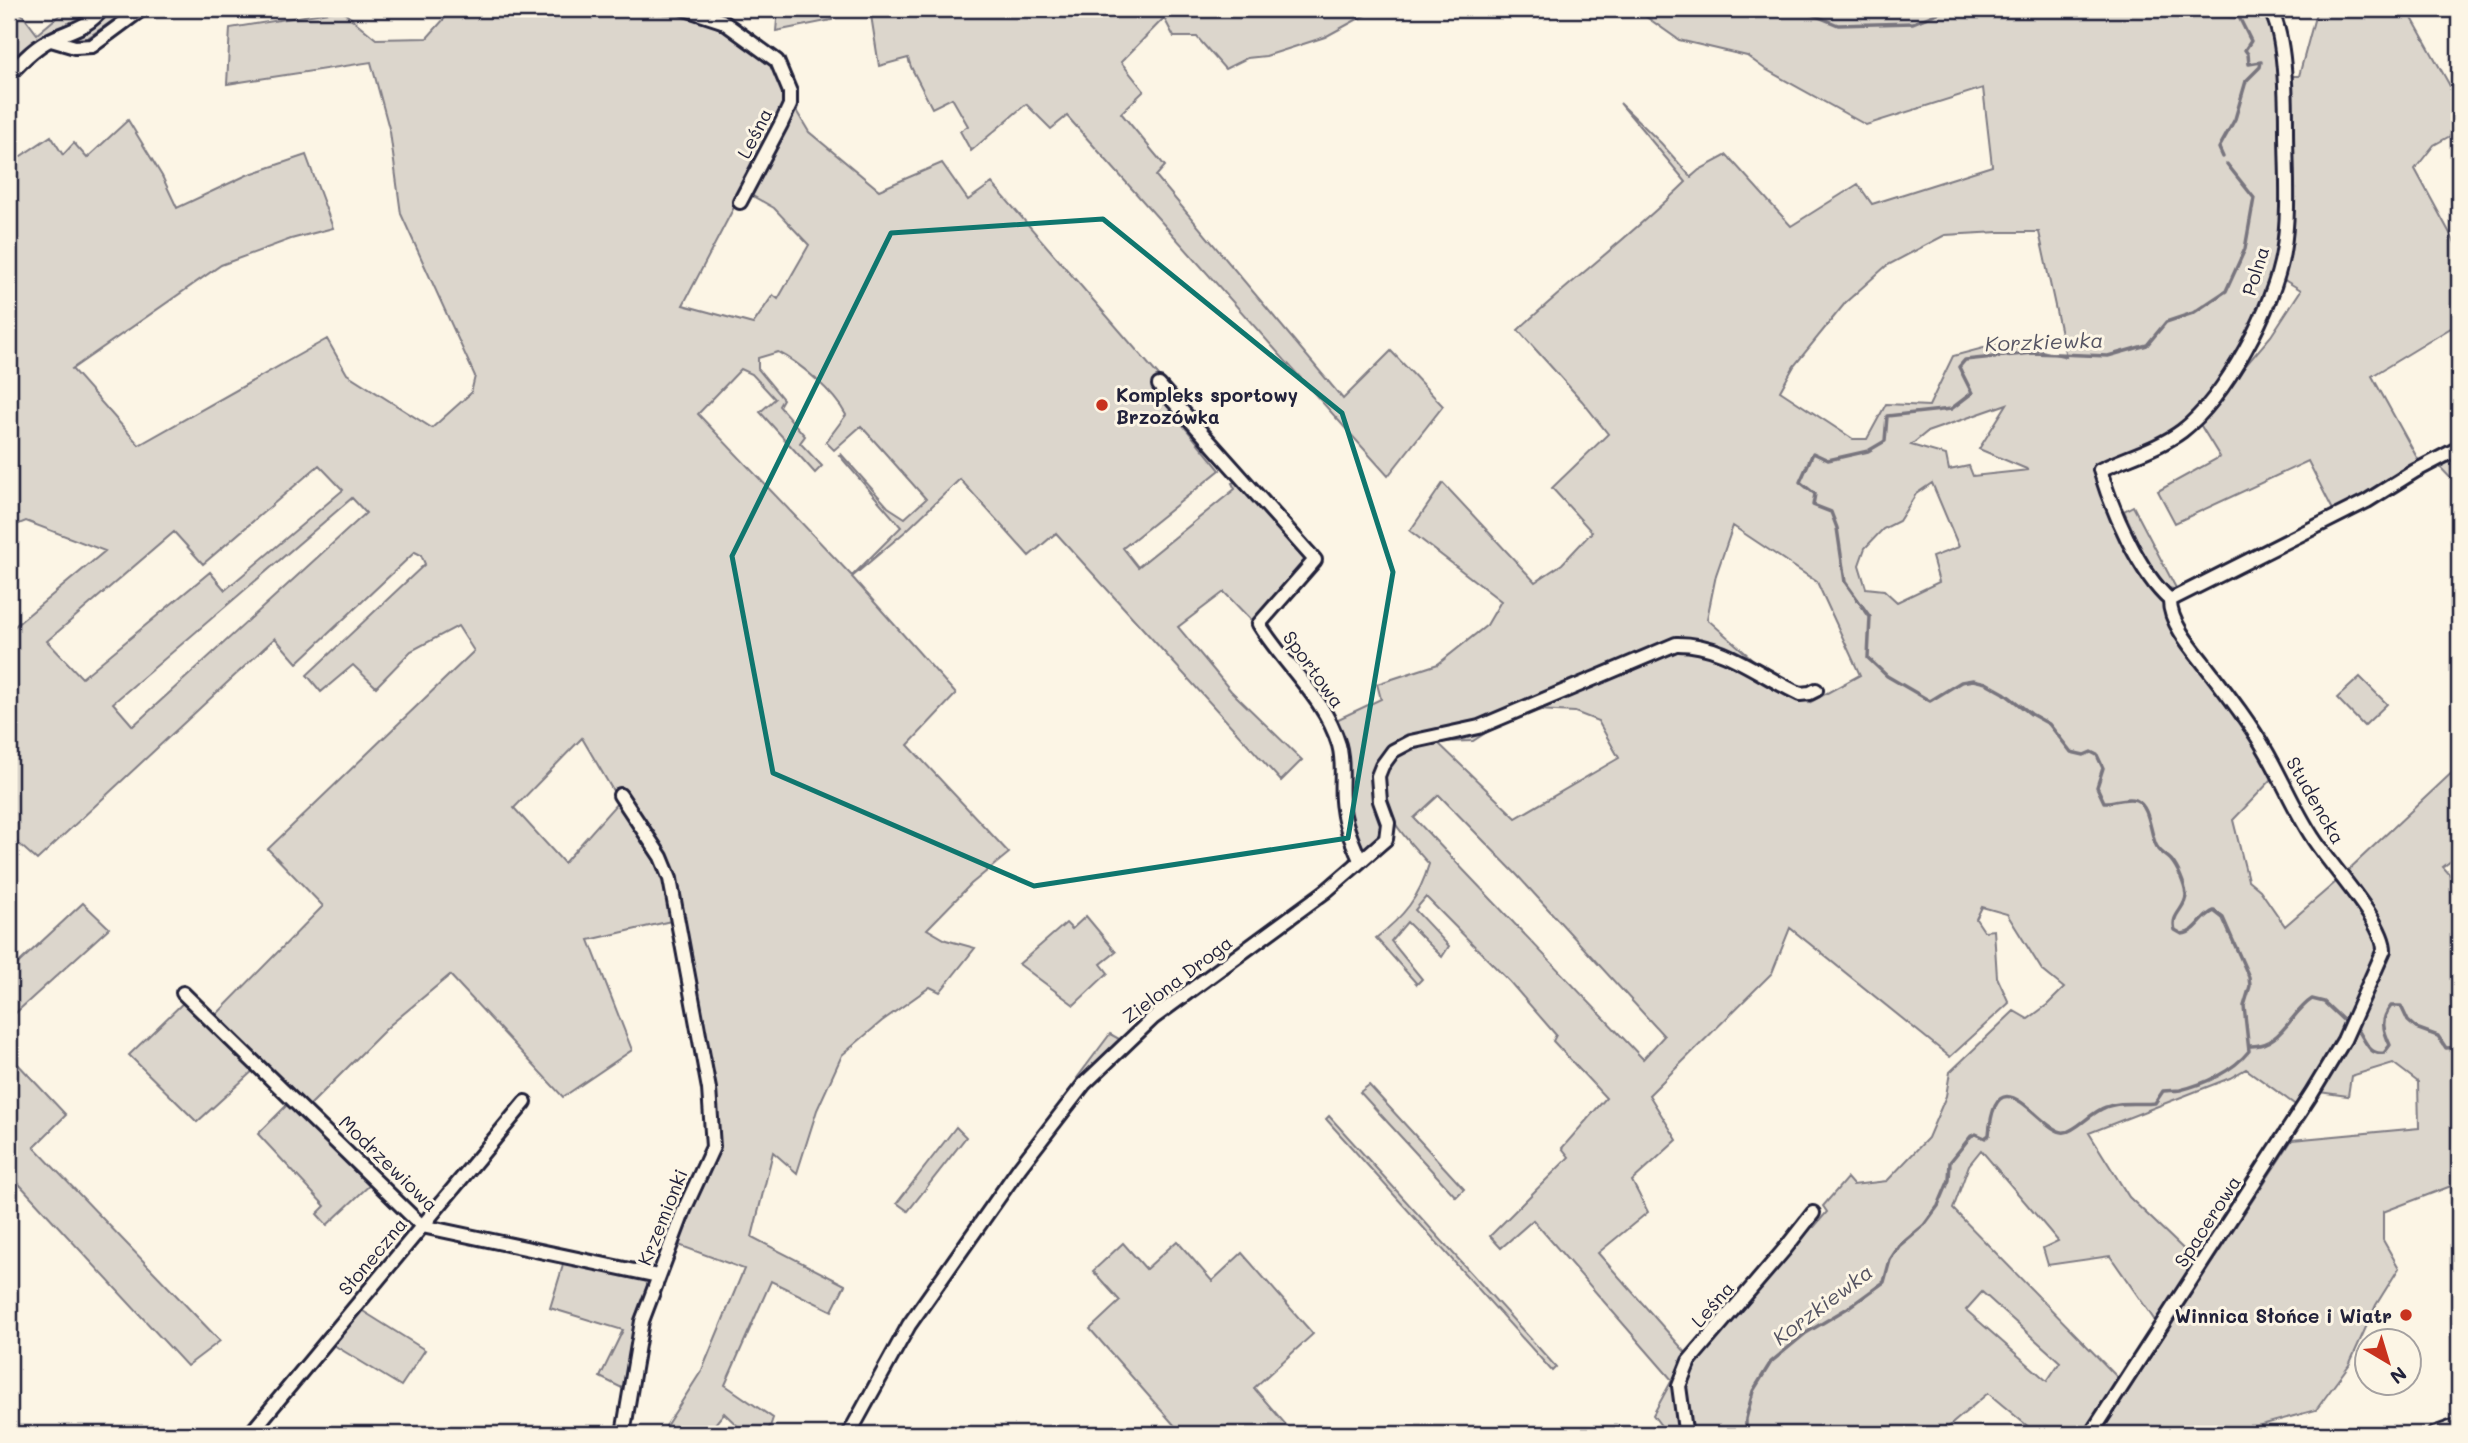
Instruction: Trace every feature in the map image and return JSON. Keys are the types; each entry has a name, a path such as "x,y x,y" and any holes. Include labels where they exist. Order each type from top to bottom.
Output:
{"street":[{"path":"9,75 27,57 51,40 75,31 96,18 102,9"},
{"path":"51,40 75,47 92,46 142,9"},
{"name":"Leśna","path":"685,9 722,21 777,61 790,92 790,105 740,202"},
{"name":"Polna","path":"2100,470 2167,440 2197,417 2242,358 2276,278 2283,253 2287,200 2286,115 2285,78 2278,33 2275,16 2269,9"},
{"name":"Sportowa","path":"1159,385 1315,560 1259,624 1275,650 1321,705 1332,726 1340,746 1343,764 1342,808 1347,829 1360,860"},
{"path":"2171,600 2367,501 2459,448"},
{"name":"Studencka","path":"2100,470 2126,534 2155,586 2171,600 2170,608 2174,618 2198,656 2242,712 2267,752 2312,838 2361,903 2384,941 2383,958 2350,1026"},
{"name":"Zielona Droga","path":"849,1434 909,1325 1020,1167 1084,1084 1153,1018 1326,891 1385,839 1388,823 1380,801 1378,776 1393,751 1410,742 1479,727 1676,645 1706,647 1800,694 1815,690"},
{"name":"Krzemionki","path":"620,795 661,857 670,879 709,1089 713,1147 684,1209 642,1321 622,1434"},
{"name":"Modrzewiowa","path":"183,993 422,1226 658,1276"},
{"name":"Spacerowa","path":"2091,1434 2266,1166 2350,1026"},
{"name":"Słoneczna","path":"250,1434 525,1102"},
{"name":"Leśna","path":"1684,1434 1679,1386 1689,1361 1813,1213"},
{"path":"2434,1434 2459,1425"}],"highlighted area":[{"path":"1103,219 1342,413 1393,572 1348,838 1034,886 773,773 732,556 891,233"}],"shaded area":[{"path":"9,9 18,9 37,34 67,9 96,9 89,17 9,71"},
{"path":"124,9 137,9 89,44 71,39 107,13 114,15"},
{"path":"453,9 645,12 698,18 764,56 777,70 787,96 778,123 683,305 753,324 773,295 778,299 809,245 774,208 751,195 794,107 809,132 879,190 942,163 968,200 992,183 1164,382 1155,391 1220,470 1123,548 1138,567 1235,489 1232,483 1237,481 1308,560 1253,622 1224,592 1178,627 1231,691 1302,760 1281,781 1056,533 1029,556 960,479 907,530 852,577 956,694 908,745 1009,853 971,884 927,929 946,940 975,948 940,992 930,987 882,1021 842,1055 817,1110 797,1173 773,1152 752,1237 845,1285 832,1311 771,1281 725,1385 773,1418 770,1427 762,1434 746,1434 724,1413 707,1434 661,1434 702,1370 744,1269 676,1244 720,1138 684,918 589,940 632,1050 563,1097 450,975 390,1025 308,1107 214,1017 323,906 268,849 474,651 458,626 411,651 376,687 353,665 321,692 307,675 425,564 421,555 415,552 297,663 275,638 37,860 9,835 9,631 105,551 26,521 9,528 9,164 51,136 63,155 74,143 87,158 128,120 162,176 177,208 247,175 306,155 333,228 291,239 221,265 72,369 139,445 327,339 347,374 432,428 471,393 475,376 401,214 390,132 371,62 227,84 230,28 341,10 376,39 427,38","holes":["778,352 787,357 825,388 841,406 846,415 826,442 834,450 861,426 926,499 905,518 888,507 841,454 839,455 901,527 852,576 698,414 741,369 752,374 775,399 760,412 815,473 822,466 800,443 805,436 779,406 783,399 758,369 758,358","319,465 343,490 225,590 210,572 82,678 47,641 174,532 203,564","352,498 366,513 133,726 113,703","582,738 619,801 564,863 514,808"]},
{"path":"778,9 832,9 832,20 776,31"},
{"path":"870,9 1376,9 1325,37 1266,56 1247,58 1225,69 1197,37 1174,37 1164,18 1121,62 1144,91 1121,113 1165,166 1156,176 1343,399 1391,351 1443,406 1388,476 1067,116 1051,129 1026,104 971,151 960,131 968,126 952,98 932,108 908,58 879,66"},
{"path":"1635,9 2262,9 2268,19 2278,65 2282,218 2280,249 2266,296 2255,323 2224,377 2189,420 2163,439 2098,464 2096,477 2151,589 2165,601 2169,619 2238,716 2274,777 2233,820 2248,880 2260,890 2285,926 2337,881 2382,948 2348,1022 2358,1024 2391,945 2345,873 2459,766 2459,855 2443,867 2459,885 2459,1183 2383,1212 2383,1240 2399,1268 2376,1305 2366,1328 2352,1328 2352,1358 2316,1410 2228,1434 2100,1434 2292,1140 2419,1128 2418,1082 2393,1063 2351,1076 2348,1096 2319,1092 2347,1042 2341,1036 2297,1106 2246,1069 2230,1078 2089,1133 2129,1197 2199,1264 2158,1325 2110,1256 2048,1265 2043,1248 2058,1241 1981,1150 1969,1165 1953,1209 2121,1381 2087,1434 2037,1434 1988,1393 1940,1434 1687,1434 1689,1429 1682,1387 1693,1364 1738,1314 1807,1227 1814,1227 1827,1212 1823,1206 1847,1178 1853,1185 1887,1181 1928,1138 1946,1096 1950,1072 2014,1011 2028,1019 2064,988 2042,970 2007,914 1982,907 1976,919 1984,931 1994,930 1997,977 2009,1003 1950,1057 1790,928 1772,973 1649,1095 1677,1140 1632,1181 1648,1212 1598,1253 1687,1354 1673,1380 1682,1429 1679,1434 1661,1434 1665,1431 1653,1415 1672,1380 1533,1220 1501,1248 1490,1236 1569,1157 1562,1148 1606,1098 1553,1041 1556,1035 1510,982 1426,897 1415,910 1449,946 1442,957 1407,922 1391,941 1422,979 1417,984 1376,938 1395,922 1415,897 1429,864 1396,825 1383,797 1383,781 1387,766 1398,750 1396,745 1384,758 1375,780 1376,796 1385,829 1378,842 1370,849 1362,848 1351,824 1346,751 1334,721 1381,699 1377,684 1438,664 1487,625 1501,601 1410,531 1443,483 1535,582 1562,564 1592,532 1552,488 1608,434 1518,330 1686,182 1620,103 1691,177 1727,155 1791,226 1858,184 1872,204 1992,166 1983,88 1866,125 1765,69 1747,56 1679,40","holes":["2039,232 2066,357 2006,342 1953,356 1929,406 1886,404 1867,439 1853,439 1780,391 1794,366 1846,302 1886,266 1945,235","2007,404 1979,449 2029,470 1973,476 1969,466 1949,470 1946,455 1911,445 1927,432","1932,483 1959,547 1932,557 1939,582 1897,602 1884,590 1866,588 1859,565 1865,548 1883,529 1899,521 1916,494","1733,526 1817,582 1860,675 1809,703 1799,690 1759,665 1707,619 1716,575","1537,710 1575,712 1598,721 1619,758 1516,818 1437,742 1473,741 1513,715","1439,795 1517,875 1664,1036 1643,1059 1414,818","1982,1292 2060,1362 2047,1381 1966,1310"]},
{"path":"2317,9 2407,9 2459,102 2459,151 2450,136 2434,145 2415,169 2459,250 2459,323 2372,376 2420,463 2334,512 2308,461 2175,523 2158,491 2220,457 2198,421 2271,336 2301,290 2281,278 2289,76 2299,76"},
{"path":"2459,453 2459,487 2438,465"},
{"path":"2133,506 2177,590 2161,586 2152,573 2124,511"},
{"path":"2360,677 2387,704 2364,726 2337,698"},
{"path":"83,903 109,928 9,1019 9,972"},
{"path":"1086,916 1116,952 1101,964 1108,973 1074,1005 1019,964 1066,923 1072,929"},
{"path":"186,1000 256,1068 197,1122 129,1055"},
{"path":"1110,1034 1121,1040 1080,1083 1077,1078"},
{"path":"15,1061 66,1115 34,1147 220,1341 187,1366 9,1173 9,1066"},
{"path":"1369,1085 1464,1189 1456,1197 1360,1092"},
{"path":"290,1102 373,1182 327,1225 317,1214 325,1206 258,1134"},
{"path":"1329,1116 1556,1367 1552,1371 1326,1119"},
{"path":"956,1127 966,1137 908,1211 897,1203"},
{"path":"1177,1241 1212,1281 1242,1253 1313,1334 1254,1388 1294,1434 1182,1434 1090,1329 1120,1301 1093,1271 1123,1243 1146,1269"},
{"path":"564,1262 653,1278 626,1390 600,1377 623,1330 550,1308"},
{"path":"358,1308 425,1350 401,1386 332,1344"}],"waterway":[{"path":"86,40 131,9"},
{"name":"Korzkiewka","path":"1799,9 1838,25 1913,23 1948,9"},
{"name":"Korzkiewka","path":"2109,9 2118,9"},
{"name":"Korzkiewka","path":"2169,9 2174,13 2239,17 2251,41 2245,50 2249,64 2261,62 2260,67 2246,81 2235,119 2219,148 2223,157"},
{"name":"Korzkiewka","path":"1746,1434 1746,1419 1753,1391 1771,1362 1806,1333 1884,1282 1890,1260 1899,1246 1924,1225 1938,1206 1949,1180 1950,1162 1971,1136 1976,1134 1985,1138 1989,1135 1993,1110 2001,1098 2010,1097 2021,1102 2056,1130 2065,1132 2106,1107 2155,1103 2163,1091 2180,1090 2209,1080 2227,1071 2249,1051 2244,1006 2250,986 2249,977 2223,918 2214,911 2187,933 2182,934 2175,930 2175,920 2185,900 2184,886 2174,863 2156,845 2141,803 2128,799 2104,802 2097,787 2103,768 2097,755 2091,752 2084,755 2071,752 2049,724 1986,683 1973,680 1961,682 1930,701 1887,676 1868,658 1870,617 1845,582 1837,528 1831,512 1813,505 1815,494 1800,482 1813,453 1828,460 1868,451 1885,441 1887,416 1951,409 1972,393 1959,367 1965,360 2033,353 2108,356 2147,345 2166,322 2193,313 2226,291 2245,249 2254,198 2227,164"},
{"path":"2250,1046 2270,1041 2312,999 2324,1002 2343,1020"},
{"path":"2358,1030 2371,1050 2384,1053 2390,1045 2384,1030 2385,1016 2391,1006 2401,1006 2408,1021 2416,1028 2438,1036 2446,1048 2459,1047"}],"place":[{"name":"Kompleks sportowy Brzozówka","path":"1102,405"},
{"name":"Winnica Słońce i Wiatr","path":"2406,1315"}]}
